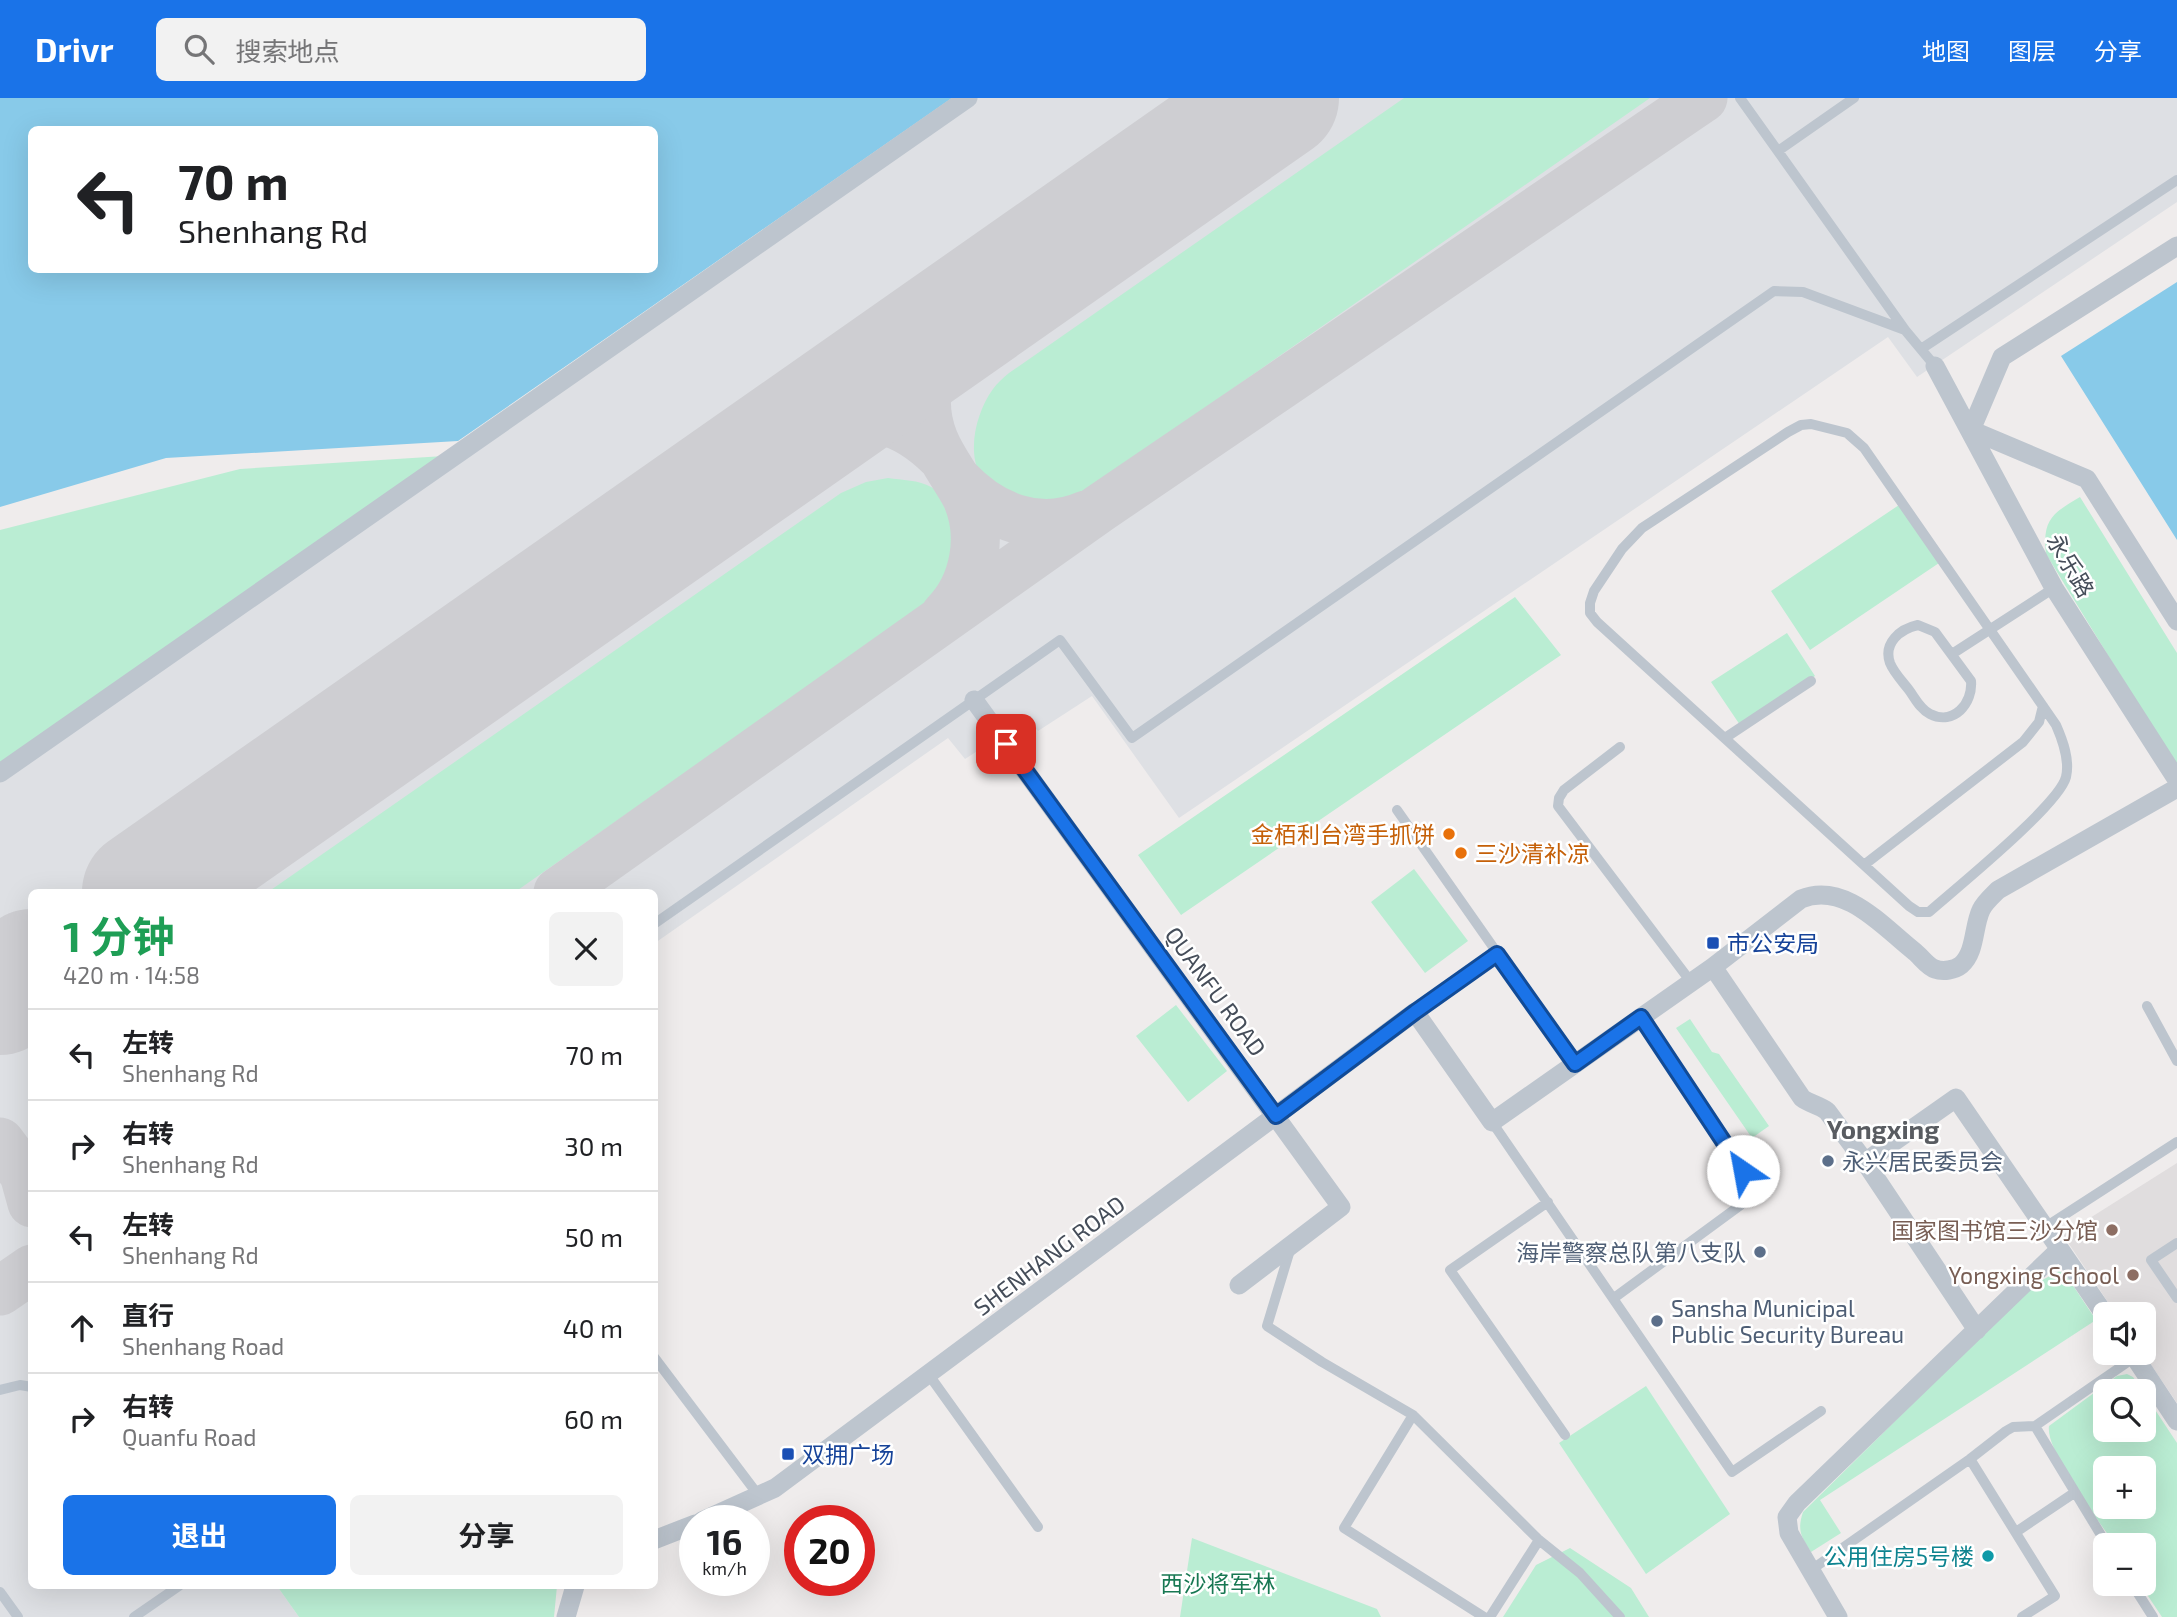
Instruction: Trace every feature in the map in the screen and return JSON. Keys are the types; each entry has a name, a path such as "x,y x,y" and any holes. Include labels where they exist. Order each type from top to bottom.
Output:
{"street":[{"path":"0,773 968,98"},
{"path":"2177,246 2002,357 1971,430 2087,479 2177,621"},
{"name":"永乐路","path":"1935,366 2054,588 2177,780"},
{"name":"QUANFU ROAD","path":"974,700 1341,1207 1239,1285"},
{"path":"1415,1012 1492,1122 1713,967 1801,899 1814,894 1826,894 1846,900 1864,910 1935,969 1951,970 1961,965 1970,951 1981,909 1998,890 2177,788"},
{"path":"1713,967 1802,1098 1827,1111 1865,1162 1977,1330"},
{"name":"SHENHANG ROAD","path":"740,1505 775,1488 1415,1012"},
{"path":"1865,1162 1956,1098 2096,1302"},
{"path":"1838,1617 1788,1533 1787,1517 1797,1503 2059,1250"},
{"path":"2141,1365 2177,1421"},
{"path":"658,1538 679,1530"},
{"path":"566,1617 574,1589"}],"lane":[{"path":"1740,98 1905,330 1935,366"},
{"path":"1777,151 1854,98"},
{"path":"1921,349 2177,180"},
{"path":"658,920 1060,640 1132,738 1774,291 1803,292 1905,330"},
{"path":"1811,424 1846,433 1857,440 2043,706 2056,725 2064,744 2066,778 2058,792 2046,807 1929,912 1918,912 1597,622 1591,613 1590,603 1594,590 1622,549 1642,528 1801,425 1811,424"},
{"path":"1952,654 2054,588"},
{"path":"1917,625 1935,632 1952,654 1971,681 1972,691 1964,708 1948,716 1938,717 1922,708 1891,666 1888,656 1893,638 1900,631 1917,625"},
{"path":"1725,738 1811,681"},
{"path":"1864,865 2023,742 2039,722 2043,706"},
{"path":"1620,747 1564,790 1558,806 1691,982"},
{"path":"1397,810 1575,1064"},
{"path":"1415,1012 1497,954"},
{"path":"2147,1006 2177,1061"},
{"path":"1614,1298 1757,1193 1641,1017"},
{"path":"1492,1122 1732,1472 1821,1411"},
{"path":"2044,1228 2177,1142"},
{"path":"1548,1202 1450,1270 1565,1435"},
{"path":"2177,1242 2151,1260 2177,1298"},
{"path":"1293,1243 1266,1326 1413,1415 1539,1540 1580,1573 1620,1617"},
{"path":"658,1362 759,1497"},
{"path":"1811,1570 2006,1431 2013,1427 2035,1426 2120,1365"},
{"path":"929,1375 1038,1527"},
{"path":"0,1390 20,1385 28,1386"},
{"path":"1413,1415 1345,1528 1484,1617"},
{"path":"2035,1426 2099,1533"},
{"path":"1970,1459 2055,1596 2022,1617"},
{"path":"2016,1532 2074,1493"},
{"path":"1490,1617 1539,1540"},
{"path":"134,1617 172,1589"},
{"path":"0,1592 18,1617"},
{"path":"2140,1596 2153,1617"}],"shaded area":[{"path":"952,98 2177,98 2177,202 1917,377 1888,337 1179,818 1092,696 1038,731 1027,719 965,759 948,738 658,941 658,889 28,889 28,1589 279,1589 299,1617 0,1617 0,761"},
{"name":"Yongxing School","path":"2177,1163 2177,1403 2151,1365 2156,1365 2156,1302 2108,1302 2063,1235"}],"green space":[{"path":"1404,98 1650,98 1087,490 1058,500 1037,502 997,492 986,483 978,471 975,458 976,428 986,400 1002,379"},
{"path":"444,456 0,770 0,530 240,469"},
{"path":"888,478 910,481 931,487 943,496 955,520 956,535 952,564 938,592 925,605 519,889 272,889 841,493 866,482"},
{"path":"2080,497 2177,653 2177,768 2046,554 2046,533 2051,518"},
{"path":"1899,505 1939,563 1810,650 1771,591"},
{"path":"1515,597 1561,655 1181,915 1138,855"},
{"path":"1787,633 1815,676 1740,725 1711,682"},
{"path":"1414,869 1468,941 1425,973 1371,902"},
{"path":"1176,1005 1227,1071 1188,1102 1136,1036"},
{"path":"1690,1019 1712,1052 1719,1054 1769,1126 1752,1138 1676,1028"},
{"path":"2059,1271 2066,1275 2093,1316 2093,1322 1820,1500 1841,1533 1811,1552 1801,1533 1803,1512 2033,1285"},
{"path":"2127,1374 2134,1379 2113,1379"},
{"path":"1646,1386 1730,1514 1646,1574 1559,1443"},
{"path":"2093,1394 2093,1442 2156,1442 2156,1411 2177,1443 2177,1617 2162,1617 2148,1596 2156,1596 2156,1533 2107,1533 2097,1519 2156,1519 2156,1456 2093,1456 2093,1514 2064,1469 2050,1437 2049,1426"},
{"name":"西沙将军林","path":"1192,1538 1377,1609 1381,1617 1180,1617"},
{"path":"1570,1548 1631,1588 1649,1617 1503,1617 1536,1565"},
{"path":"279,1589 557,1589 554,1617 299,1617"}],"water":[{"path":"0,98 952,98 458,441 166,458 0,507"},
{"path":"2177,282 2177,540 2061,356"}],"taxiway":[{"path":"562,889 1100,508 1703,98"},
{"path":"945,615 955,603 970,574 974,559 975,527 966,496 934,440 929,424 927,393 929,378 940,348 958,322"},
{"path":"809,426 846,418 880,420 912,433 942,457"},
{"path":"957,480 985,504 1016,519 1050,523 1086,515"},
{"path":"0,996 11,986"},
{"path":"0,1142 24,1174"},
{"path":"28,1176 24,1174 28,1188"},
{"path":"0,1291 28,1272"}],"runway":[{"path":"148,889 1277,98"},
{"path":"0,993 28,974"}],"place":[{"name":"金栢利台湾手抓饼","path":"1449,834"},
{"name":"三沙清补凉","path":"1461,853"},
{"name":"市公安局","path":"1713,943"},
{"name":"永兴居民委员会","path":"1828,1161"},
{"name":"国家图书馆三沙分馆","path":"2112,1230"},
{"name":"海岸警察总队第八支队","path":"1760,1252"},
{"name":"Yongxing School","path":"2133,1275"},
{"name":"Sansha Municipal Public Security Bureau","path":"1657,1321"},
{"name":"双拥广场","path":"788,1454"},
{"name":"公用住房5号楼","path":"1988,1556"}],"district":[{"name":"Yongxing","path":"1883,1128"}],"route":[{"path":"1006,744 1276,1116 1497,954 1575,1064 1641,1017 1743,1171"}]}
